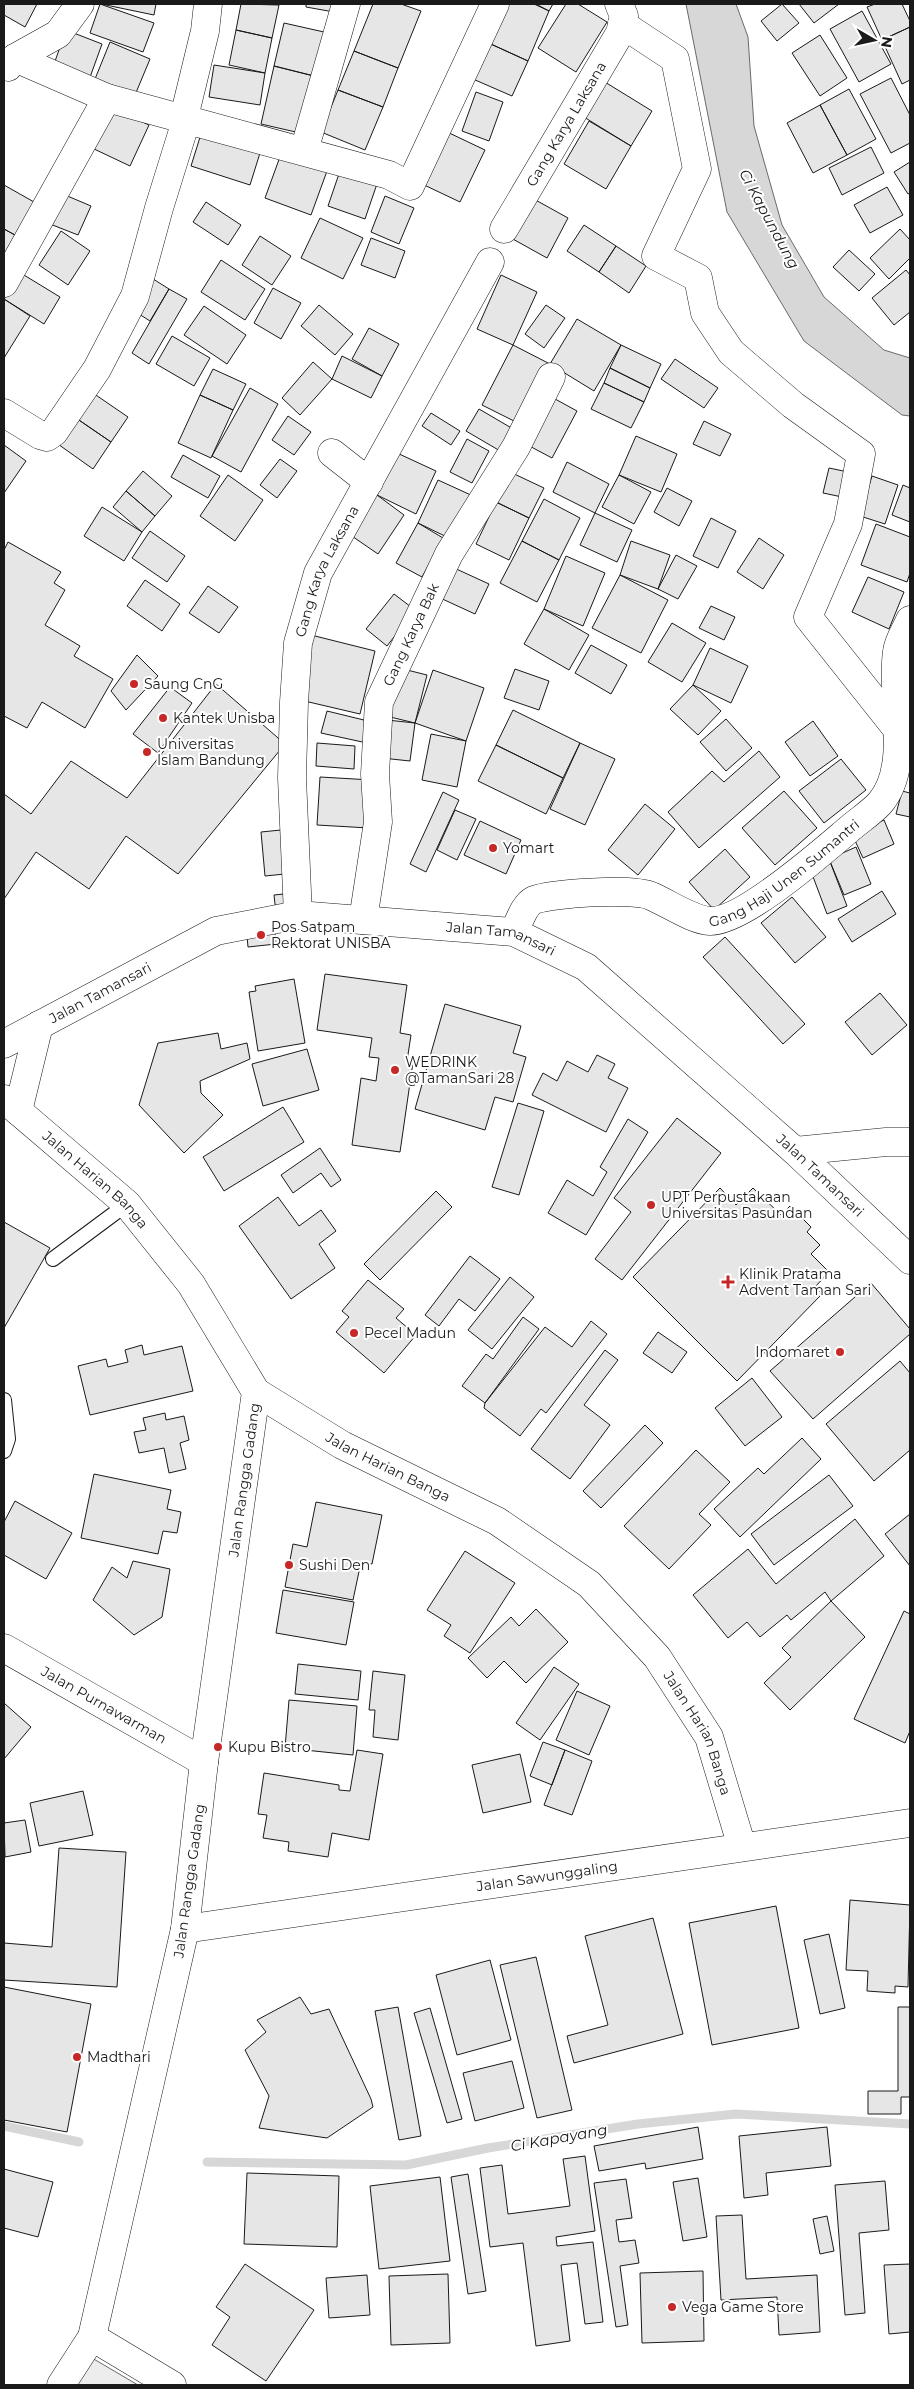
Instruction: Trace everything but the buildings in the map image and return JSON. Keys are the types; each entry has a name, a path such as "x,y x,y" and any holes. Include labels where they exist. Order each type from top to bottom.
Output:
{"street":[{"path":"10,65 58,34 80,4"},
{"path":"4,413 40,435 47,437 54,432 97,369 136,296 159,208 186,121 186,109 205,31 208,4"},
{"path":"304,151 346,4"},
{"path":"10,65 107,98 186,121 389,175 410,186 495,4"},
{"path":"622,15 675,59 697,169 656,256 698,278 705,313 731,352 793,406 861,454 848,524 808,617 897,729"},
{"name":"Gang Karya Laksana","path":"504,229 620,33 622,15"},
{"path":"4,283 107,98"},
{"name":"Gang Karya Laksana","path":"298,915 292,778 294,702 298,643 318,573 490,262"},
{"name":"Gang Karya Bak","path":"363,920 378,822 375,774 379,702 449,554 516,447 551,377"},
{"path":"332,453 369,482"},
{"name":"Gang Haji Unen Sumantri","path":"514,932 526,909 534,900 600,891 649,894 688,914 710,921 734,915 793,877 880,803 893,780 898,744 895,687 897,650 910,620"},
{"name":"Jalan Tamansari","path":"4,1044 216,931 298,915 514,932 586,967 795,1152 910,1260"},
{"path":"11,1105 39,1025"},
{"name":"Jalan Harian Banga","path":"11,1105 127,1204 191,1284 256,1392 342,1445 497,1522 588,1584 657,1657 709,1737 742,1847"},
{"path":"795,1152 886,1142 910,1142"},
{"name":"Jalan Rangga Gadang","path":"61,2385 92,2338 185,1929 204,1762 256,1392"},
{"name":"Jalan Purnawarman","path":"4,1648 204,1762"},
{"name":"Jalan Sawunggaling","path":"185,1929 910,1823"},
{"path":"92,2338 172,2385"}],"lane":[{"path":"53,1259 127,1204"},
{"path":"4,1400 8,1439 4,1451"}],"shaded area":[{"path":"92,2358 138,2385 76,2385"}],"water":[{"name":"Ci Kapundung","path":"686,4 736,4 748,37 754,126 782,225 824,297 884,350 910,358 910,416 902,415 804,341 727,212"}],"waterway":[{"name":"Ci Kapayang","path":"207,2162 406,2165 488,2148 638,2124 736,2114 910,2124"},
{"name":"Ci Kapayang","path":"4,2126 79,2142"}],"place":[{"name":"Saung CnG","path":"134,684"},
{"name":"Kantek Unisba","path":"163,718"},
{"name":"Universitas Islam Bandung","path":"147,752"},
{"name":"Yomart","path":"493,848"},
{"name":"Pos Satpam Rektorat UNISBA","path":"261,935"},
{"name":"WEDRINK @TamanSari 28","path":"395,1070"},
{"name":"UPT Perpustakaan Universitas Pasundan","path":"651,1205"},
{"name":"Klinik Pratama Advent Taman Sari","path":"728,1282"},
{"name":"Pecel Madun","path":"354,1333"},
{"name":"Indomaret","path":"840,1352"},
{"name":"Sushi Den","path":"289,1565"},
{"name":"Kupu Bistro","path":"218,1747"},
{"name":"Madthari","path":"77,2057"},
{"name":"Vega Game Store","path":"672,2307"}]}
